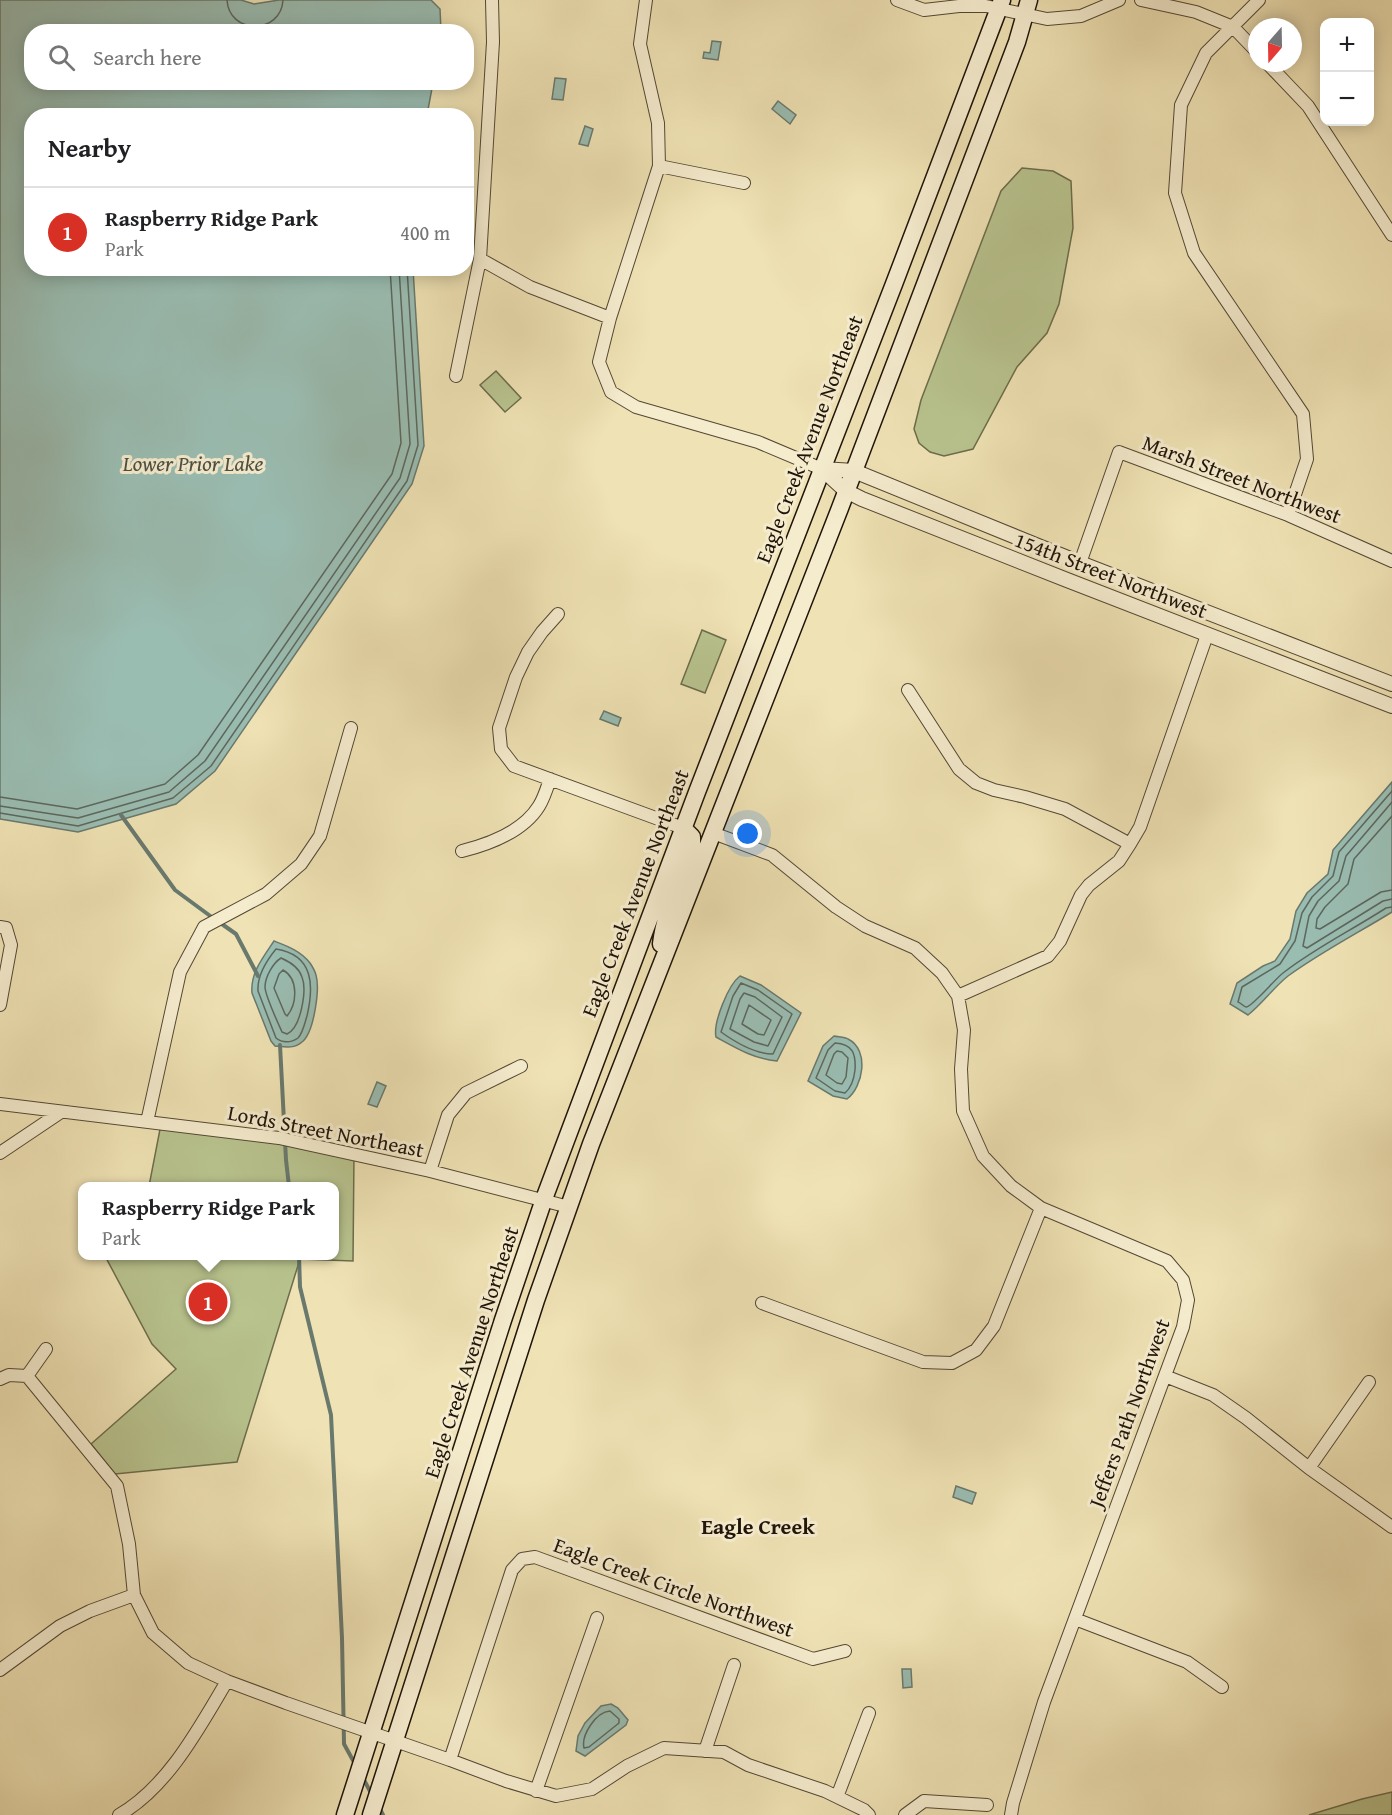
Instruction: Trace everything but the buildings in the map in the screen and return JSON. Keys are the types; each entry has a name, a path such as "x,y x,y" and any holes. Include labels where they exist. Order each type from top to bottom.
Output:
{"main road":[{"name":"Eagle Creek Avenue Northeast","path":"345,1815 503,1320 544,1199 683,828 822,469 1014,6"},
{"path":"371,1815 536,1300 591,1144 926,286 1017,42 1014,6"},
{"path":"658,969 664,923 693,839 683,828"}],"street":[{"path":"456,376 480,259 493,42 492,0"},
{"name":"154th Street Northwest","path":"646,0 640,44 658,123 659,165 610,318 599,362 611,392 636,407 758,442 822,469 854,471 1080,563 1392,684"},
{"path":"897,0 924,10 959,6 1014,6 1047,19 1081,16 1119,0"},
{"path":"1141,0 1196,12 1233,27 1248,43"},
{"path":"1259,0 1206,54 1181,105 1175,193 1194,253 1303,414 1307,459 1288,515"},
{"path":"1276,72 1308,106 1392,235"},
{"path":"659,165 744,183"},
{"path":"480,259 530,288 610,318"},
{"name":"Marsh Street Northwest","path":"1080,563 1119,452 1288,515 1392,561"},
{"name":"154th Street Northwest","path":"822,469 846,491 1392,706"},
{"path":"558,615 528,652 516,677 499,729 501,749 514,766 683,828"},
{"path":"958,996 1048,956 1060,941 1081,895 1089,885 1119,861 1140,826 1207,635"},
{"path":"908,690 959,769 976,783 1065,809 1130,844"},
{"path":"147,1122 180,972 204,927 266,894 301,864 320,836 351,728"},
{"path":"462,851 489,844 528,821 541,804 550,779"},
{"name":"Jeffers Path Northwest","path":"712,833 772,855 836,907 865,926 915,948 942,973 958,996 964,1030 961,1070 963,1111 983,1156 1011,1186 1041,1208 1167,1261 1183,1280 1188,1300 1183,1327 1044,1702 1011,1815"},
{"path":"0,927 6,928 11,945 0,1005"},
{"path":"430,1170 448,1115 466,1093 521,1066"},
{"name":"Lords Street Northeast","path":"0,1104 279,1138 430,1170 569,1207"},
{"path":"0,1153 61,1112"},
{"path":"762,1303 923,1362 952,1363 976,1350 994,1326 1041,1208"},
{"path":"27,1376 46,1349"},
{"path":"0,1379 9,1375 27,1376 117,1486 129,1544 134,1595 153,1633 188,1663 227,1681 395,1742 556,1796 592,1789 627,1766 664,1748 724,1752 748,1765 813,1786 864,1810 869,1815"},
{"path":"1165,1376 1213,1395 1392,1527"},
{"path":"1309,1468 1369,1382"},
{"name":"Eagle Creek Circle Northwest","path":"450,1760 512,1570 522,1559 535,1557 813,1659 845,1651"},
{"path":"0,1670 60,1626 90,1611 134,1595"},
{"path":"536,1791 597,1618"},
{"path":"1075,1618 1187,1662 1222,1688"},
{"path":"705,1751 734,1665"},
{"path":"125,1814 185,1753 227,1681"},
{"path":"837,1797 870,1713"},
{"path":"905,1815 924,1801 987,1805"}],"green space":[{"path":"1022,168 1053,171 1071,181 1073,228 1059,304 1047,333 1017,367 973,449 944,456 930,452 919,443 914,429 921,400 1001,191"},
{"path":"496,371 521,398 505,412 480,385"},
{"path":"702,630 726,640 705,693 681,684"},
{"path":"161,1124 354,1154 353,1261 326,1260 339,1260 339,1182 150,1182"},
{"path":"107,1260 300,1260 237,1462 115,1474 91,1444 176,1369 152,1344"},
{"path":"1392,1792 1392,1815 1309,1815 1362,1799"}],"water":[{"name":"Lower Prior Lake","path":"0,0 241,0 254,4 279,0 431,0 440,9 441,24 24,24 24,90 432,90 428,108 24,108 24,276 413,276 424,446 412,484 215,771 176,804 78,832 0,819"},
{"path":"712,41 721,42 718,60 703,58 704,52 710,53"},
{"path":"555,78 566,79 563,100 552,99"},
{"path":"778,101 796,115 790,124 772,109"},
{"path":"585,126 593,129 588,146 579,144"},
{"path":"604,711 621,718 618,726 600,719"},
{"path":"1392,782 1392,912 1288,976 1248,1015 1230,1004 1237,983 1275,961 1290,939 1296,911 1307,893 1328,874 1333,850"},
{"path":"274,941 302,955 310,963 316,975 313,1021 306,1037 293,1047 275,1046 271,1041 252,993 255,972"},
{"path":"740,976 761,985 801,1013 777,1061 753,1055 716,1037 722,1005 731,987"},
{"path":"834,1036 847,1038 855,1044 862,1060 857,1086 847,1099 833,1096 808,1081 823,1046"},
{"path":"377,1082 386,1086 377,1107 368,1104"},
{"path":"956,1486 976,1493 972,1504 953,1497"},
{"path":"902,1669 911,1669 912,1687 903,1688"},
{"path":"611,1704 618,1708 628,1720 626,1725 585,1756 576,1751 578,1736 585,1723 601,1706"}],"waterway":[{"path":"121,815 175,890 213,918"},
{"path":"219,922 236,934 258,976"},
{"path":"280,1045 289,1182"},
{"path":"299,1260 300,1287 331,1415 342,1638 344,1744 355,1764"},
{"path":"363,1778 372,1795"},
{"path":"379,1807 383,1815"}],"place":[{"name":"Raspberry Ridge Park","path":"208,1302"}],"district":[{"name":"Eagle Creek","path":"758,1526"}]}
